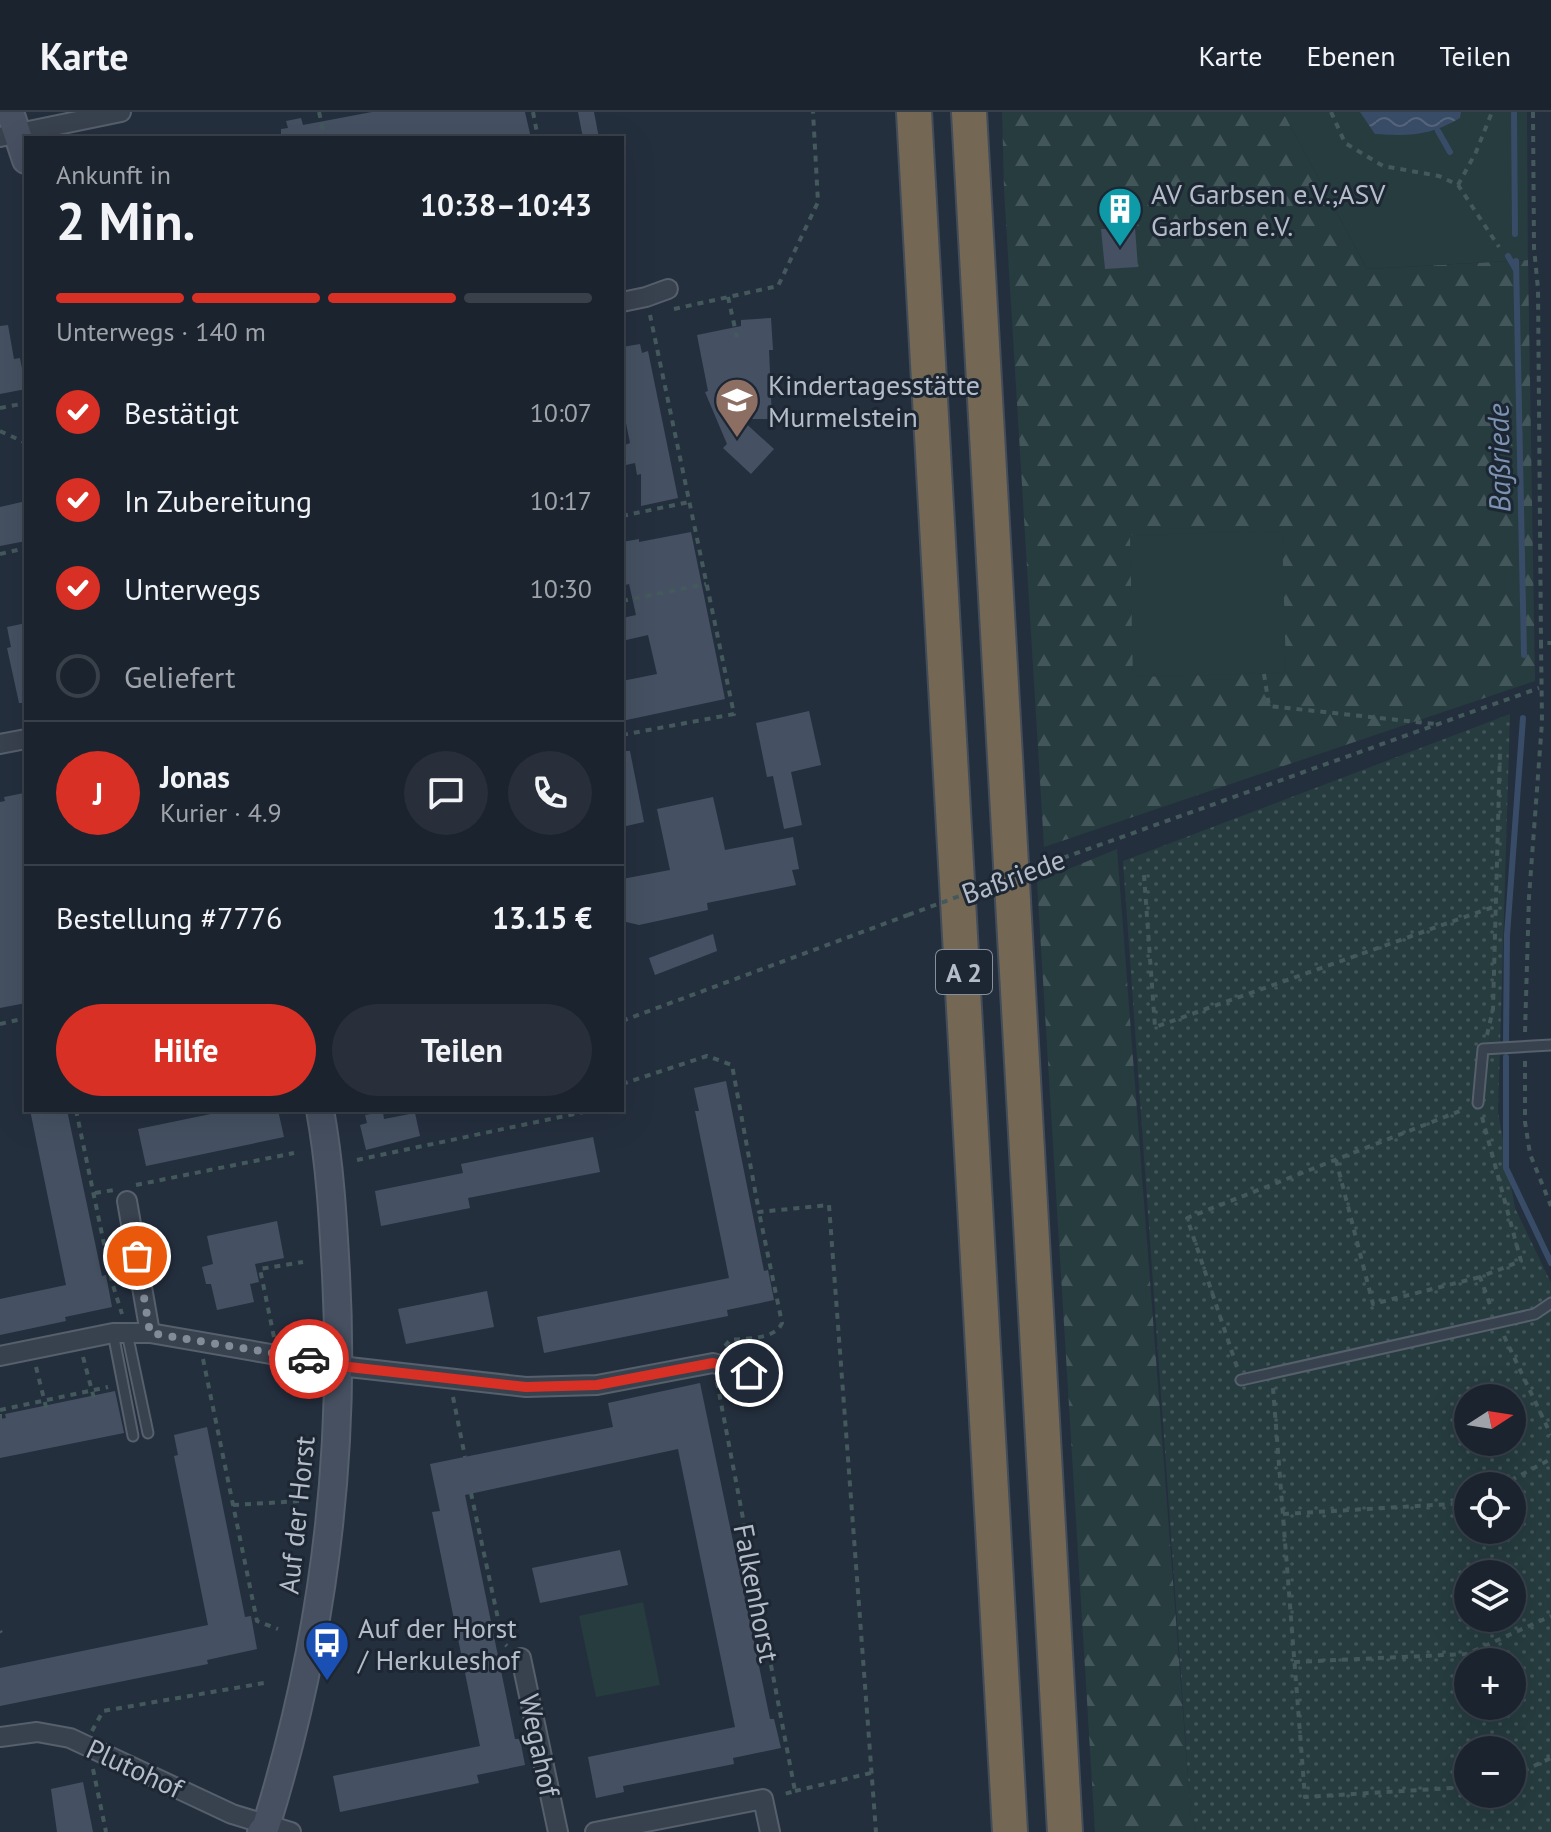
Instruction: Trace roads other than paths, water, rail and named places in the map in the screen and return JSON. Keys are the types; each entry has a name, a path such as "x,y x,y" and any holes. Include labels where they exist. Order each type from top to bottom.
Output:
{"highway":[{"name":"A 2","path":"914,112 1010,1832"},
{"name":"A 2","path":"969,112 1065,1832"}],"street":[{"path":"24,156 9,127 121,112"},
{"path":"624,302 648,305 668,289"},
{"path":"0,744 24,739"},
{"name":"Auf der Horst","path":"271,1830 302,1698 325,1575 335,1471 340,1366 327,1112"},
{"path":"127,1201 150,1333"},
{"path":"0,1356 79,1339 120,1333 150,1333 340,1366 526,1387 585,1386 713,1363 749,1373"},
{"name":"Wegahof","path":"521,1658 558,1832"},
{"name":"Plutohof","path":"0,1737 37,1732 70,1738 271,1830"},
{"path":"595,1832 763,1799 770,1832"}],"lane":[{"path":"1478,1103 1483,1049 1551,1045"},
{"path":"1241,1380 1535,1314 1551,1303"},
{"path":"120,1333 122,1384 133,1436"},
{"path":"120,1333 148,1433"}],"water":[{"path":"1360,112 1461,112 1460,118 1439,128 1419,134 1398,135 1375,134"}],"waterway":[{"name":"Baßriede","path":"1514,112 1515,234"},
{"path":"1438,131 1450,152"},
{"path":"1508,256 1516,270"},
{"name":"Baßriede","path":"1516,261 1524,655"},
{"name":"Baßriede","path":"1506,1041 1507,935 1523,718"},
{"name":"Baßriede","path":"1506,1057 1506,1168 1551,1263"}],"place":[{"name":"AV Garbsen e.V.;ASV Garbsen e.V.","path":"1120,248"},
{"name":"Kindertagesstätte Murmelstein","path":"737,439"},
{"name":"Auf der Horst / Herkuleshof","path":"327,1682"}]}
